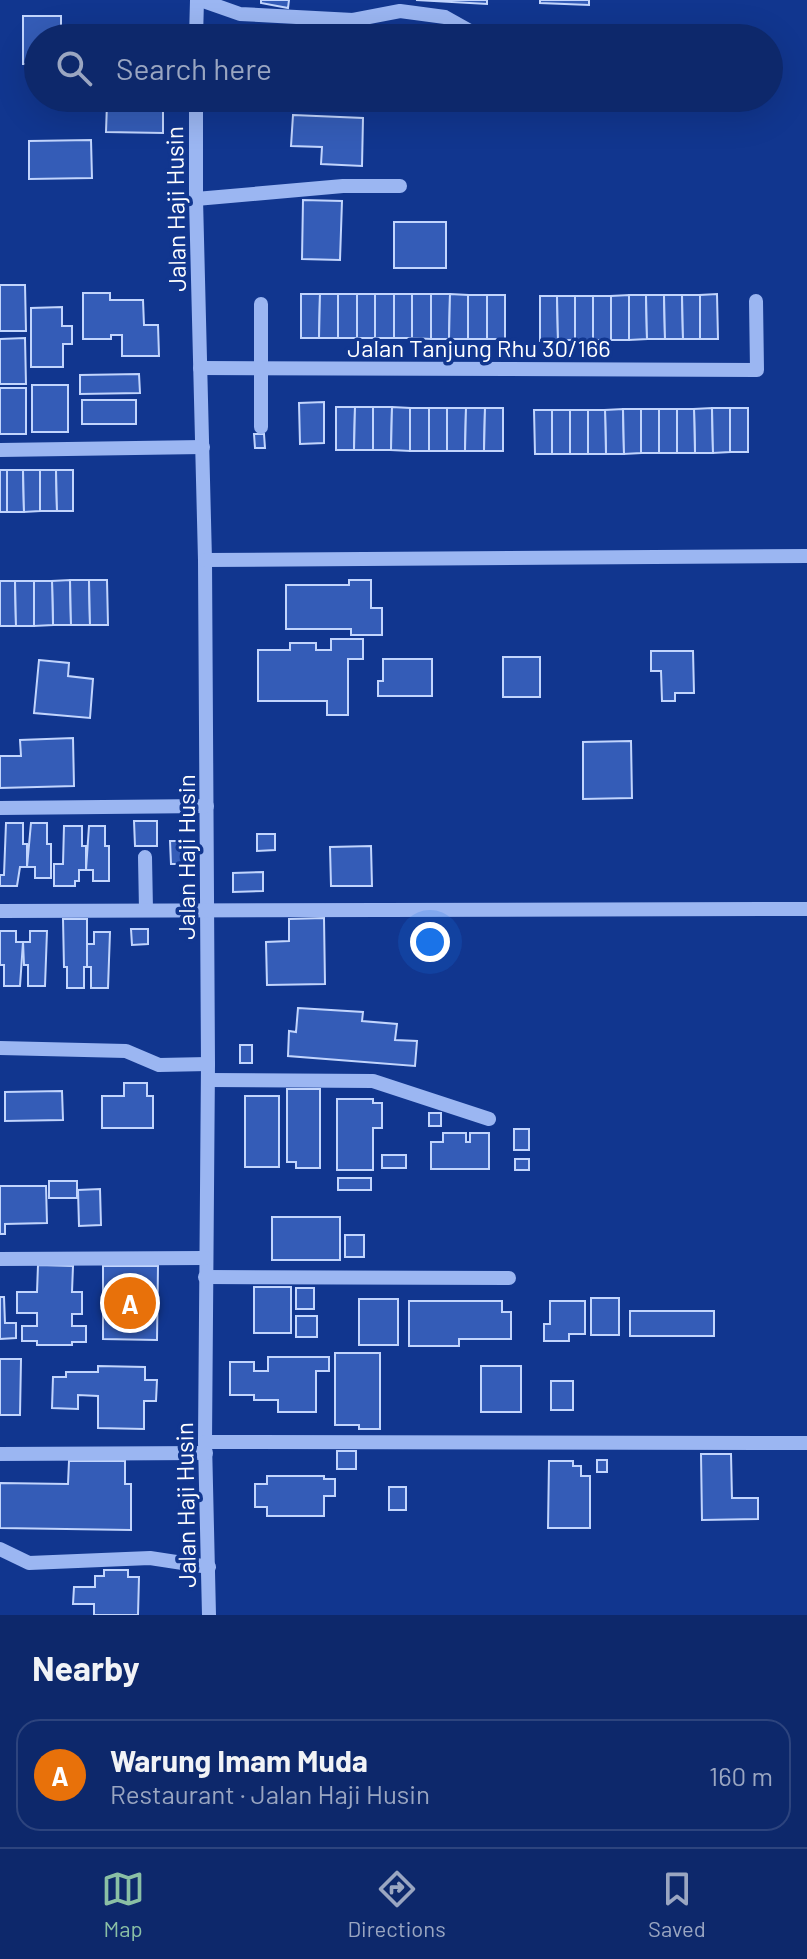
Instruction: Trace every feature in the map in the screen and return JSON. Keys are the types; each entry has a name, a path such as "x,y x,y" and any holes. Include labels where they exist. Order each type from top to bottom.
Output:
{"street":[{"path":"197,24 198,0 240,14 353,20 400,11 445,17 458,24"},
{"name":"Jalan Haji Husin","path":"196,112 205,560 208,1064 205,1277 209,1615"},
{"path":"196,199 343,186 400,186"},
{"name":"Jalan Tanjung Rhu 30/166","path":"200,368 757,370 756,301"},
{"path":"261,304 261,427"},
{"path":"0,450 203,447"},
{"path":"205,560 807,556"},
{"path":"0,808 207,806"},
{"path":"145,857 146,910"},
{"path":"0,911 807,909"},
{"path":"0,1048 126,1051 159,1065 208,1064"},
{"path":"208,1080 373,1081 489,1119"},
{"path":"0,1259 205,1258"},
{"path":"205,1277 509,1278"},
{"path":"0,1454 206,1447 807,1443"},
{"path":"0,1549 29,1563 150,1558 209,1567"}],"building":[{"path":"261,0 289,0 288,8 261,3"},
{"path":"416,0 487,0 487,4"},
{"path":"540,0 589,0 589,5 540,3"},
{"path":"23,16 61,16 61,24 24,24 23,64"},
{"path":"107,112 163,112 163,133 106,132"},
{"path":"293,115 363,118 362,166 321,164 322,147 291,146"},
{"path":"91,140 92,178 29,179 29,141"},
{"path":"303,200 342,201 340,260 302,259"},
{"path":"394,222 446,222 446,268 394,268"},
{"path":"0,285 25,285 26,331 0,331"},
{"path":"83,293 110,293 110,300 143,300 144,325 158,325 159,356 122,356 122,335 111,335 111,339 83,339"},
{"path":"301,294 320,294 319,338 301,338"},
{"path":"320,294 338,294 338,338 319,338"},
{"path":"338,294 357,294 357,338 338,338"},
{"path":"357,294 375,294 375,338 357,338"},
{"path":"375,294 394,294 394,338 375,338"},
{"path":"394,294 412,294 412,338 394,338"},
{"path":"412,294 431,294 431,339 412,338"},
{"path":"431,294 450,294 449,339 431,339"},
{"path":"450,294 468,295 468,339 449,339"},
{"path":"717,294 718,339 700,339 700,295"},
{"path":"468,295 487,295 487,339 468,339"},
{"path":"487,295 505,295 505,339 487,339"},
{"path":"629,295 646,295 647,339 629,340"},
{"path":"629,295 629,340 611,340 611,296"},
{"path":"646,295 664,295 665,339 647,339"},
{"path":"664,295 682,295 683,339 665,339"},
{"path":"682,295 700,295 700,339 683,339"},
{"path":"540,296 557,296 558,340 540,341"},
{"path":"557,296 575,296 575,340 558,340"},
{"path":"575,296 593,296 593,340 575,340"},
{"path":"593,296 611,296 611,340 593,340"},
{"path":"62,307 62,326 72,326 72,344 63,344 63,367 31,367 31,308"},
{"path":"25,338 26,384 0,384 0,339"},
{"path":"139,374 140,393 80,394 80,375"},
{"path":"32,385 68,385 68,432 32,432"},
{"path":"0,388 26,388 26,434 0,434"},
{"path":"82,400 136,400 136,424 82,424"},
{"path":"324,402 324,443 300,444 299,403"},
{"path":"336,407 355,407 354,450 336,450"},
{"path":"355,407 373,407 373,450 354,450"},
{"path":"373,407 392,407 391,450 373,450"},
{"path":"392,407 410,408 410,451 391,450"},
{"path":"410,408 429,408 429,451 410,451"},
{"path":"429,408 447,408 447,451 429,451"},
{"path":"447,408 466,408 465,451 447,451"},
{"path":"466,408 485,408 484,451 465,451"},
{"path":"485,408 503,408 503,451 484,451"},
{"path":"712,408 713,453 695,453 694,409"},
{"path":"712,408 730,408 730,452 713,453"},
{"path":"730,408 748,408 748,452 730,452"},
{"path":"623,409 624,454 606,454 605,410"},
{"path":"623,409 641,409 641,453 624,454"},
{"path":"641,409 659,409 659,453 641,453"},
{"path":"659,409 677,409 677,453 659,453"},
{"path":"677,409 694,409 695,453 677,453"},
{"path":"534,410 552,410 552,454 535,454"},
{"path":"552,410 570,410 570,454 552,454"},
{"path":"570,410 588,410 588,454 570,454"},
{"path":"588,410 605,410 606,454 588,454"},
{"path":"254,434 264,434 265,448 255,448"},
{"path":"0,470 7,470 7,512 0,512"},
{"path":"7,470 23,470 24,512 7,512"},
{"path":"23,470 40,470 40,511 24,512"},
{"path":"40,470 56,470 57,511 40,511"},
{"path":"56,470 73,470 73,511 57,511"},
{"path":"70,580 71,625 53,625 52,581"},
{"path":"70,580 89,580 90,625 71,625"},
{"path":"89,580 107,580 108,625 90,625"},
{"path":"349,580 371,580 371,608 382,608 382,635 351,635 351,629 286,629 286,585 349,585"},
{"path":"0,581 15,581 16,626 0,626"},
{"path":"15,581 34,581 34,626 16,626"},
{"path":"34,581 52,581 53,625 34,626"},
{"path":"331,639 363,639 363,659 348,659 348,715 327,715 327,701 258,701 258,650 290,650 290,643 316,643 316,650 331,650"},
{"path":"651,651 693,651 694,693 675,693 675,701 662,701 661,671 651,671"},
{"path":"503,657 540,657 540,697 503,697"},
{"path":"383,659 432,659 432,696 378,696 378,681 383,681"},
{"path":"39,660 69,663 68,676 93,679 90,718 34,713"},
{"path":"73,738 74,786 0,788 0,756 21,756 20,740"},
{"path":"631,741 632,798 583,799 583,742"},
{"path":"134,821 157,821 157,846 135,846"},
{"path":"6,823 23,823 23,844 27,844 27,867 20,867 17,886 0,886 0,875 4,875"},
{"path":"31,823 47,823 47,844 51,844 51,878 35,878 35,867 27,867"},
{"path":"64,826 82,826 82,846 86,846 86,870 79,870 79,881 75,881 75,886 54,886 54,864 63,864"},
{"path":"89,826 105,826 105,846 109,846 109,881 93,881 93,870 86,870"},
{"path":"257,834 275,834 275,850 257,851"},
{"path":"170,841 186,841 186,864 171,864"},
{"path":"371,846 372,886 331,886 330,847"},
{"path":"263,872 263,891 233,892 233,873"},
{"path":"324,918 325,984 267,985 266,942 289,941 289,919"},
{"path":"63,919 87,919 84,988 67,988"},
{"path":"131,929 148,929 148,944 132,945"},
{"path":"0,931 16,931 16,942 23,942 20,986 4,986 4,965 0,965"},
{"path":"30,931 47,931 45,986 28,986 23,942 30,942"},
{"path":"94,932 110,932 108,988 91,988 87,944 94,944"},
{"path":"298,1008 363,1012 362,1021 397,1024 395,1040 417,1041 415,1066 288,1056 289,1031 296,1032"},
{"path":"240,1045 252,1045 252,1063 240,1063"},
{"path":"124,1083 147,1083 147,1096 153,1096 153,1128 102,1128 102,1096 124,1096"},
{"path":"287,1089 320,1089 320,1168 296,1168 296,1162 287,1162"},
{"path":"62,1091 63,1120 5,1121 5,1092"},
{"path":"245,1096 279,1096 279,1167 245,1167"},
{"path":"337,1099 373,1099 373,1103 382,1103 382,1128 373,1128 373,1170 337,1170"},
{"path":"429,1113 441,1113 441,1126 429,1126"},
{"path":"514,1129 529,1129 529,1150 514,1150"},
{"path":"443,1133 466,1133 466,1142 470,1142 470,1133 489,1133 489,1169 431,1169 431,1142 443,1142"},
{"path":"382,1155 406,1155 406,1168 382,1168"},
{"path":"515,1159 529,1159 529,1170 515,1170"},
{"path":"338,1178 371,1178 371,1190 338,1190"},
{"path":"49,1181 77,1181 77,1198 49,1198"},
{"path":"0,1186 46,1186 47,1223 5,1224 5,1234 0,1234"},
{"path":"100,1189 101,1225 79,1226 78,1190"},
{"path":"272,1217 340,1217 340,1260 272,1260"},
{"path":"345,1235 364,1235 364,1257 345,1257"},
{"path":"38,1265 73,1266 72,1292 82,1292 82,1314 72,1314 72,1326 86,1326 86,1342 37,1345 37,1341 22,1341 22,1326 37,1326 37,1313 17,1313 17,1292 37,1292"},
{"path":"103,1266 158,1266 157,1340 103,1339"},
{"path":"254,1287 291,1287 291,1333 254,1333"},
{"path":"296,1288 314,1288 314,1309 296,1309"},
{"path":"0,1297 4,1297 5,1323 16,1323 16,1338 0,1339"},
{"path":"591,1298 619,1298 619,1335 591,1335"},
{"path":"359,1299 398,1299 398,1345 359,1345"},
{"path":"409,1301 502,1301 502,1312 511,1312 511,1339 459,1339 459,1346 409,1346"},
{"path":"550,1301 585,1301 585,1334 569,1334 569,1341 544,1341 544,1324 550,1324"},
{"path":"630,1311 714,1311 714,1336 630,1336"},
{"path":"296,1316 317,1316 317,1337 296,1337"},
{"path":"335,1353 380,1353 380,1429 335,1425"},
{"path":"268,1357 329,1357 329,1371 316,1371 316,1412 278,1412 278,1400 254,1400 254,1395 230,1395 230,1362 254,1362 254,1371 268,1371"},
{"path":"0,1359 21,1359 20,1415 0,1415"},
{"path":"98,1366 145,1367 145,1380 157,1380 156,1401 144,1401 144,1429 98,1428 98,1396 78,1395 78,1409 52,1408 53,1377 66,1377 66,1372 98,1372"},
{"path":"481,1366 521,1366 521,1412 481,1412"},
{"path":"551,1381 573,1381 573,1410 551,1410"},
{"path":"337,1451 356,1451 356,1469 337,1469"},
{"path":"701,1454 731,1454 732,1498 758,1498 758,1519 702,1520"},
{"path":"597,1460 607,1460 607,1472 597,1472"},
{"path":"69,1461 125,1461 125,1484 131,1484 131,1530 0,1528 0,1483 68,1484"},
{"path":"549,1461 573,1461 573,1466 581,1466 581,1476 590,1476 590,1528 548,1528"},
{"path":"267,1476 324,1476 324,1479 335,1479 335,1496 324,1496 324,1516 267,1516 267,1507 255,1507 255,1484 267,1484"},
{"path":"389,1487 406,1487 406,1510 389,1510"},
{"path":"104,1570 128,1570 128,1577 139,1577 138,1615 94,1615 94,1604 73,1604 74,1587 95,1587 95,1576 104,1576"}],"place":[{"name":"Warung Imam Muda","path":"130,1303"}]}
